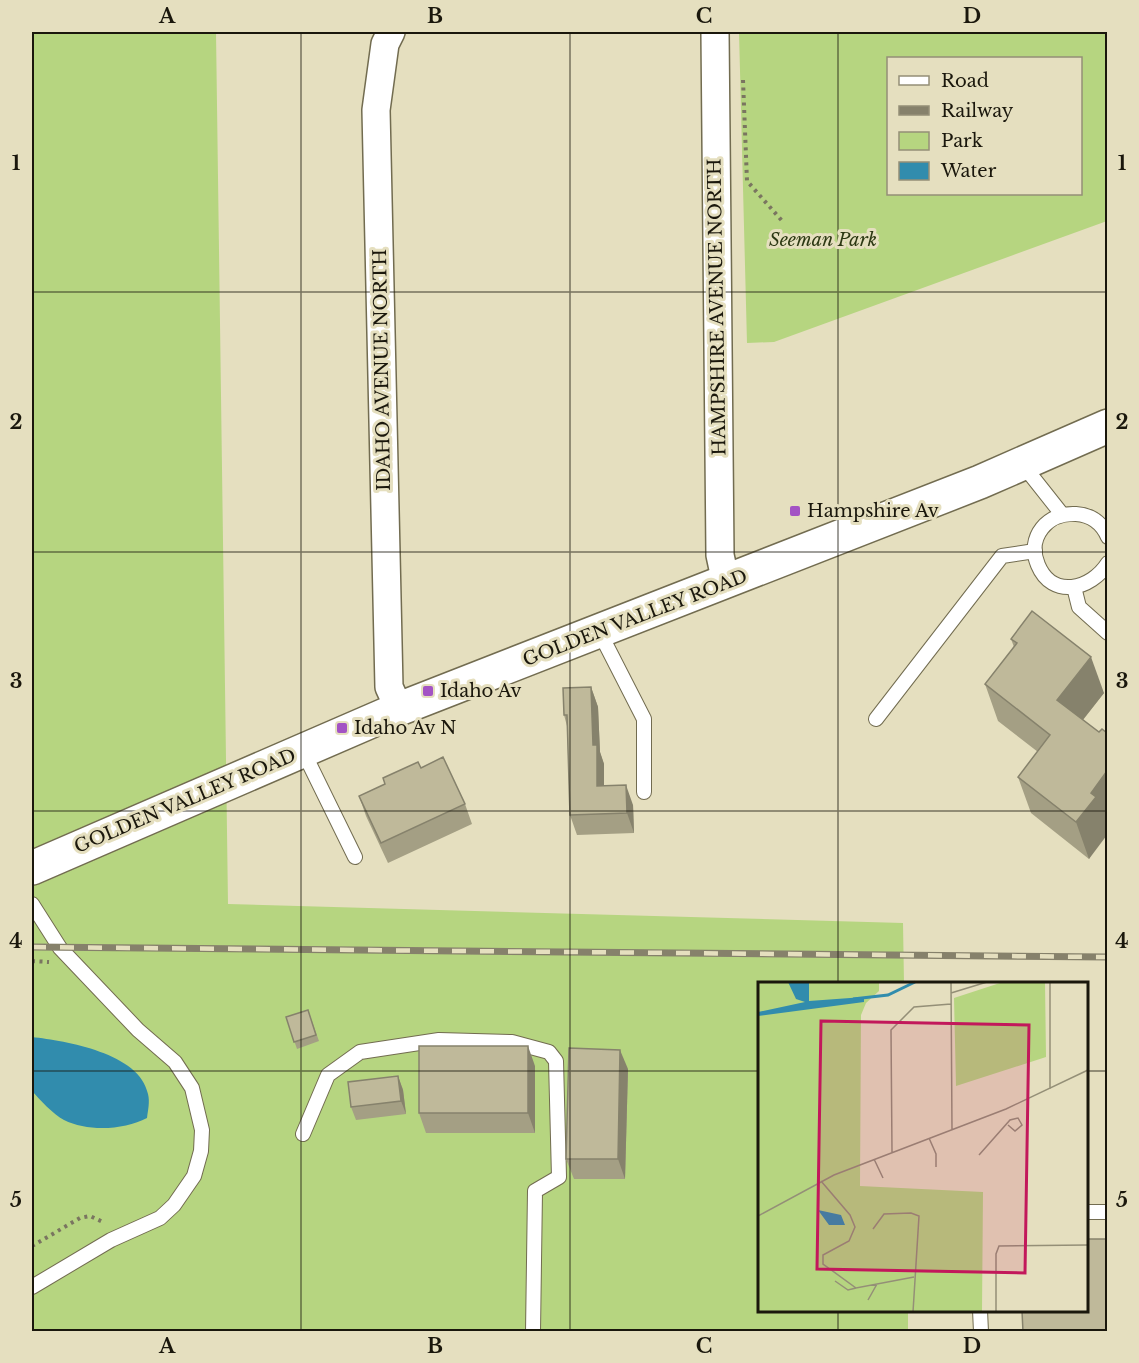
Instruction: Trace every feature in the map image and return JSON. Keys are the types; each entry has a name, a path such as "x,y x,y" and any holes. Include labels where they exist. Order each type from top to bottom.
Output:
{"street":[{"name":"IDAHO AVENUE NORTH","path":"392,32 385,44 376,111 389,687 399,709"},
{"name":"HAMPSHIRE AVENUE NORTH","path":"715,32 720,555 726,583"},
{"name":"GOLDEN VALLEY ROAD","path":"32,868 399,709 600,633 1023,465 1107,426"}],"lane":[{"path":"1023,465 1060,513"},
{"path":"1107,537 1099,523 1086,515 1060,513 1045,524 1037,537 1035,551 1038,566 1047,578 1060,585 1074,587 1088,584 1100,575 1107,564"},
{"path":"876,719 1002,556 1035,551"},
{"path":"1074,587 1079,608 1107,633"},
{"path":"600,633 644,719 644,792"},
{"path":"303,751 355,857"},
{"path":"32,904 60,948 138,1030 175,1062 192,1088 202,1130 201,1151 194,1176 187,1189 160,1218 115,1238 32,1287"},
{"path":"303,1134 328,1075 360,1052 439,1040 512,1042 549,1052 556,1061 559,1177 535,1191 533,1332"},
{"path":"1088,1212 1107,1212"},
{"path":"980,1312 981,1332"}],"path":[{"path":"743,69 747,181 784,223"},
{"path":"32,1246 80,1218 90,1216 101,1219 115,1238"}],"green space":[{"path":"32,32 216,32 228,904 903,923 904,982 758,982 758,1312 908,1312 908,1331 32,1331"},
{"name":"Seeman Park","path":"739,32 1107,32 1107,221 774,342 747,343"}],"water":[{"path":"32,1037 82,1046 117,1059 131,1068 142,1080 148,1094 147,1118 128,1125 106,1128 84,1126 64,1120 32,1091"}],"building":[{"path":"1032,611 1091,657 1057,700 1099,732 1102,729 1107,733 1107,771 1091,793 1096,797 1076,822 1018,777 1050,735 985,684 1017,643 1011,639"},
{"path":"591,687 593,745 597,745 597,786 626,785 627,813 570,815 567,715 564,715 563,688"},
{"path":"443,757 465,804 381,843 359,796 385,784 383,778 418,762 421,768"},
{"path":"308,1010 316,1035 294,1042 286,1017"},
{"path":"419,1046 528,1046 528,1113 419,1113"},
{"path":"569,1048 620,1050 618,1159 566,1159"},
{"path":"398,1076 401,1101 351,1107 348,1082"},
{"path":"1088,1239 1107,1239 1107,1332 1023,1332 1022,1312 1088,1312"}],"railway":[{"path":"32,947 1108,957"}],"place":[{"name":"Hampshire Av","path":"795,511"},
{"name":"Idaho Av","path":"428,691"},
{"name":"Idaho Av N","path":"342,728"}]}
